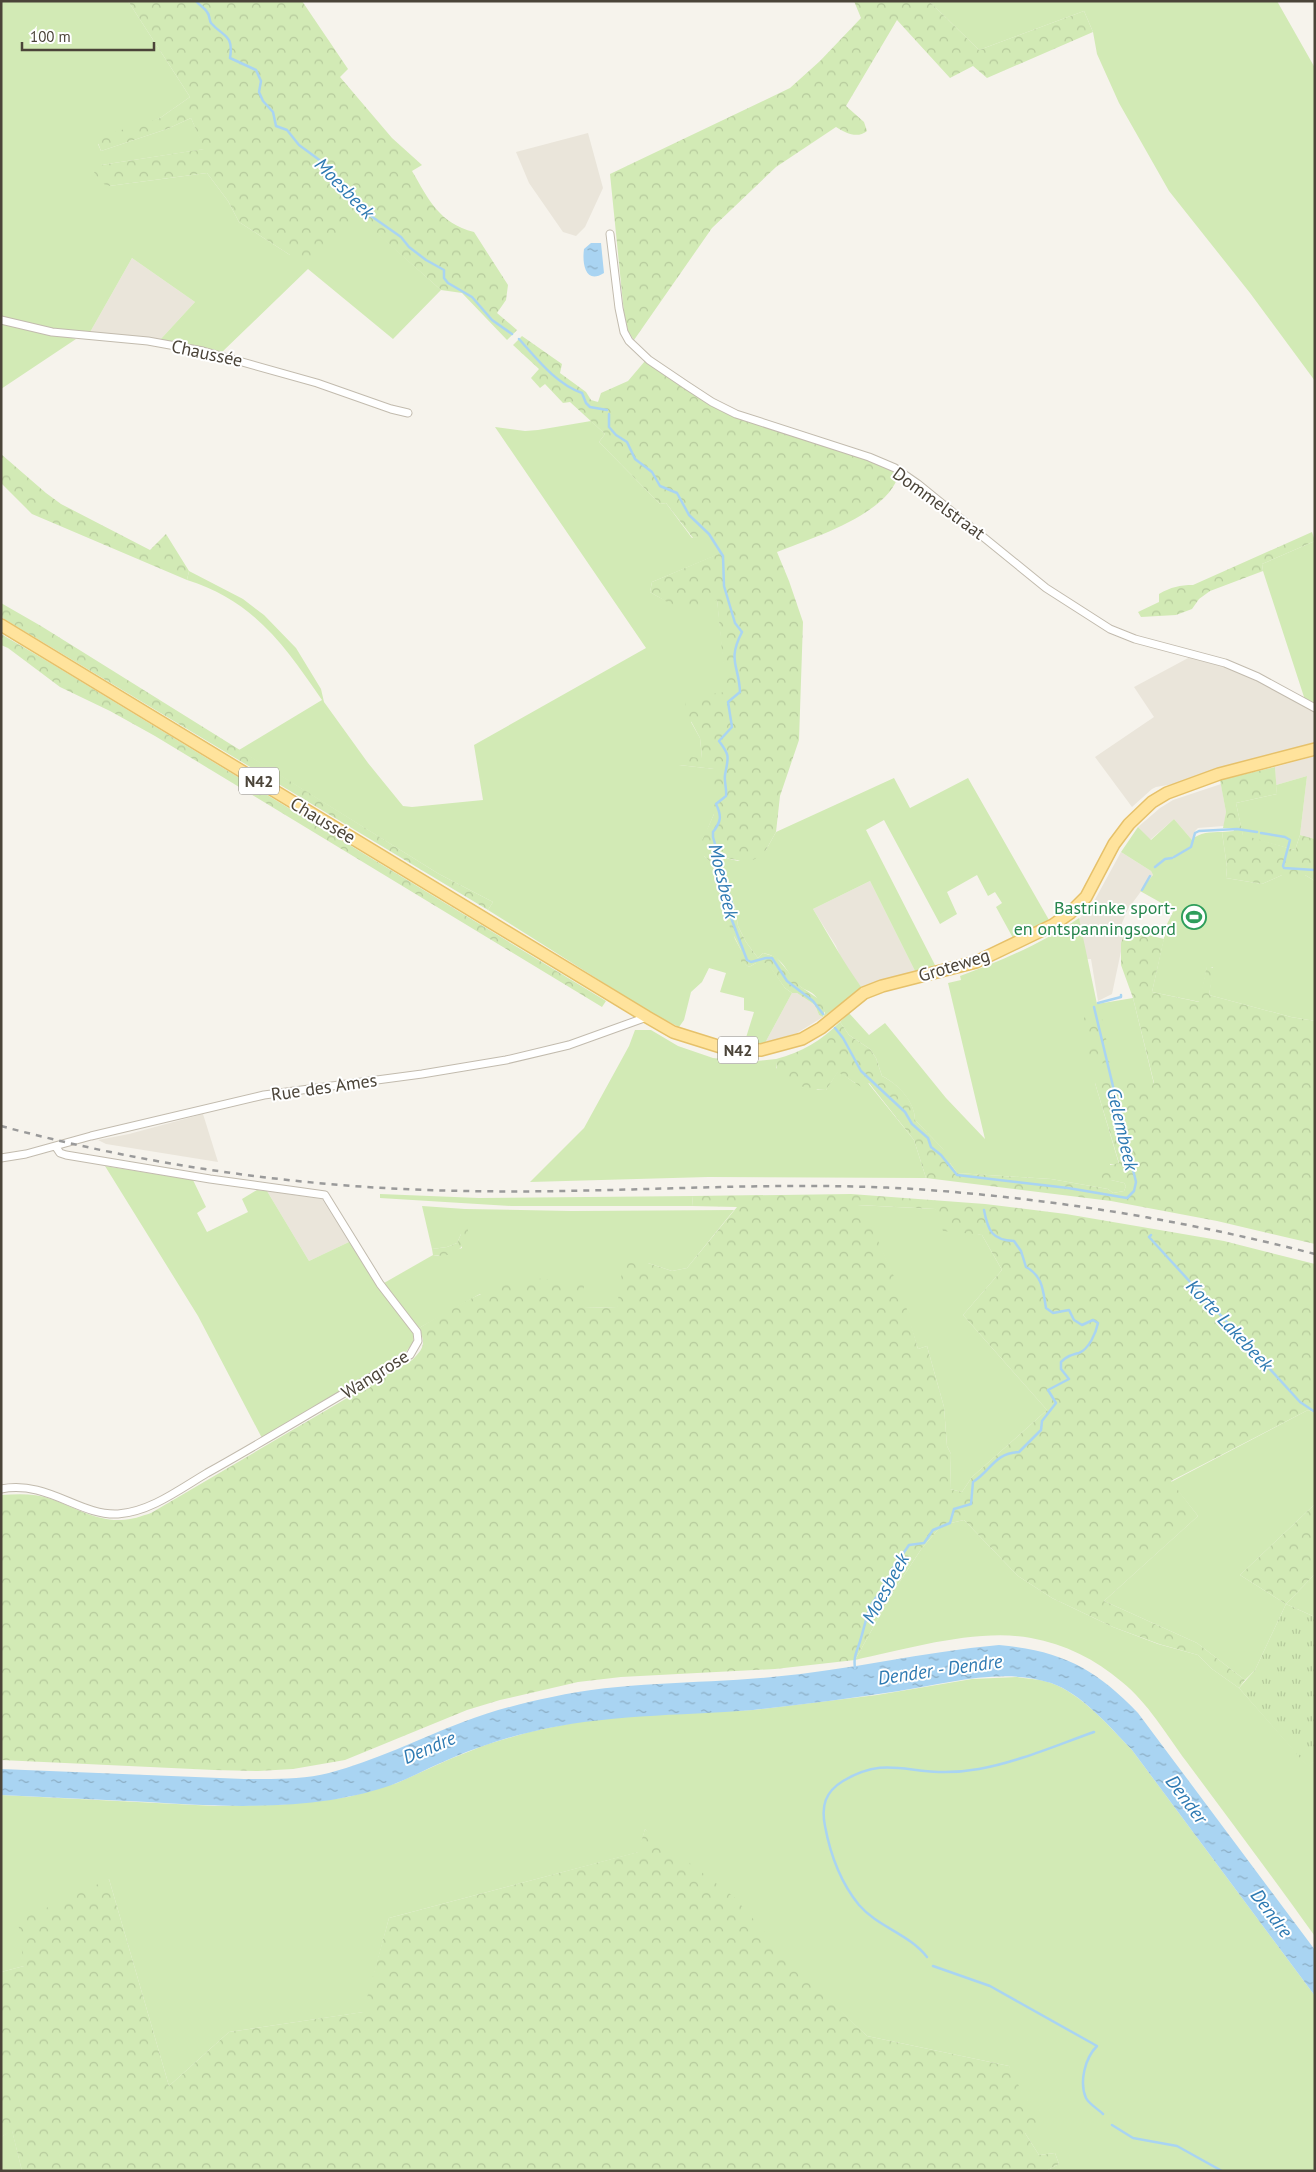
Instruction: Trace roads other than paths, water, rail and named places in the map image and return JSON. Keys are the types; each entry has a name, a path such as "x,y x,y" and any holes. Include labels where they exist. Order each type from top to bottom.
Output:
{"main road":[{"name":"Chaussée","path":"1,625 646,1017"},
{"name":"Groteweg","path":"646,1017 690,1039 724,1048 749,1050 772,1048 802,1039 829,1021 864,993 882,986 976,962 1059,921 1086,897 1114,844 1129,824 1152,802 1167,793 1219,774 1315,748"}],"street":[{"name":"Dommelstraat","path":"610,234 619,308 624,332 629,341 649,360 686,386 731,412 869,457 895,468 918,484 1046,588 1110,629 1135,639 1225,663 1258,677 1315,708"},
{"name":"Chaussée","path":"1,320 52,332 148,341 203,351 241,360 408,413"},
{"name":"Rue des Ames","path":"1,1158 56,1147 91,1136 264,1096 506,1060 569,1045 635,1023 646,1017"},
{"name":"Wangrose","path":"1,1489 34,1489 98,1512 117,1514 138,1510 222,1465 410,1355 418,1340 417,1332 380,1284 325,1195 210,1179 66,1155 60,1153 56,1147"}],"water":[{"path":"591,243 601,243 604,273 598,276 589,274 584,266 584,249"},
{"path":"999,1645 1041,1652 1076,1664 1107,1684 1138,1713 1315,1950 1315,1996 1132,1750 1105,1721 1073,1694 1051,1683 1032,1678 975,1678 899,1691 771,1708 641,1716 558,1726 521,1734 481,1747 383,1788 348,1797 308,1803 262,1806 217,1805 1,1795 1,1769 244,1779 308,1777 329,1773 363,1762 485,1714 552,1697 634,1685 801,1674"}],"waterway":[{"name":"Moesbeek","path":"196,1 208,13 211,23 215,28 229,40 230,58 256,70 261,81 259,92 263,101 273,112 276,126 287,130 299,145 329,167 340,186 347,193 356,197 363,209 401,237 409,247 426,260 444,270 444,278 448,283 472,297 492,320 512,334"},
{"path":"519,339 555,377 582,393 590,407 607,410"},
{"name":"Moesbeek","path":"609,414 609,427 616,435 627,442 635,459 652,472 660,486 677,493 689,515 709,534 723,556 724,586 735,623 742,632 735,650 735,663 740,692 728,702 732,727 719,741 728,757 725,778 726,796 716,804 720,819 713,832 732,904 730,915 747,960 751,962 772,958 787,981 813,1001 823,1014"},
{"name":"Gelembeek","path":"1174,857 1191,847 1195,833 1199,831 1237,829 1257,832"},
{"name":"Gelembeek","path":"1261,833 1285,837 1290,840 1284,868 1315,870"},
{"name":"Gelembeek","path":"1155,867 1165,859 1172,858"},
{"name":"Gelembeek","path":"1142,890 1150,876"},
{"name":"Gelembeek","path":"1098,1003 1121,997 1121,995"},
{"name":"Gelembeek","path":"835,1028 843,1038 861,1071 905,1112 912,1124 928,1138 931,1147 941,1155 957,1175 1068,1188 1127,1198 1134,1191 1136,1182 1094,1007"},
{"name":"Moesbeek","path":"855,1668 855,1656 873,1601 883,1590 891,1585 891,1571 909,1545 924,1543 933,1530 950,1523 954,1509 971,1504 973,1482 998,1459 1010,1453 1019,1452 1041,1430 1042,1421 1056,1403 1048,1390 1069,1379 1061,1369 1061,1362 1067,1357 1083,1351 1092,1340 1097,1327 1098,1323 1093,1320 1082,1325 1074,1320 1069,1310 1053,1313 1046,1308 1039,1279 1026,1267 1021,1251 1014,1241 1001,1239 992,1233 987,1224 984,1210"},
{"name":"Korte Lakebeek","path":"1151,1235 1149,1237 1300,1402 1315,1412"},
{"path":"927,1957 911,1942 867,1913 847,1887 833,1857 825,1826 824,1806 828,1795 843,1781 870,1769 894,1767 945,1772 975,1770 1023,1758 1094,1732"},
{"path":"933,1966 990,1986 1097,2046 1086,2064 1083,2085 1087,2100 1103,2114"},
{"path":"1112,2125 1133,2138 1177,2146 1222,2171"}],"railway":[{"path":"1,1126 116,1153 174,1164 233,1173 350,1186 468,1191 580,1191 803,1186 914,1189 965,1193 1116,1212 1216,1231 1315,1254"}],"place":[{"name":"Bastrinke sport- en ontspanningsoord","path":"1194,917"}],"water label":[{"name":"Dender - Dendre","path":"940,1669"},
{"name":"Dendre","path":"429,1747"},
{"name":"Dender","path":"1187,1799"},
{"name":"Dendre","path":"1272,1913"}]}
